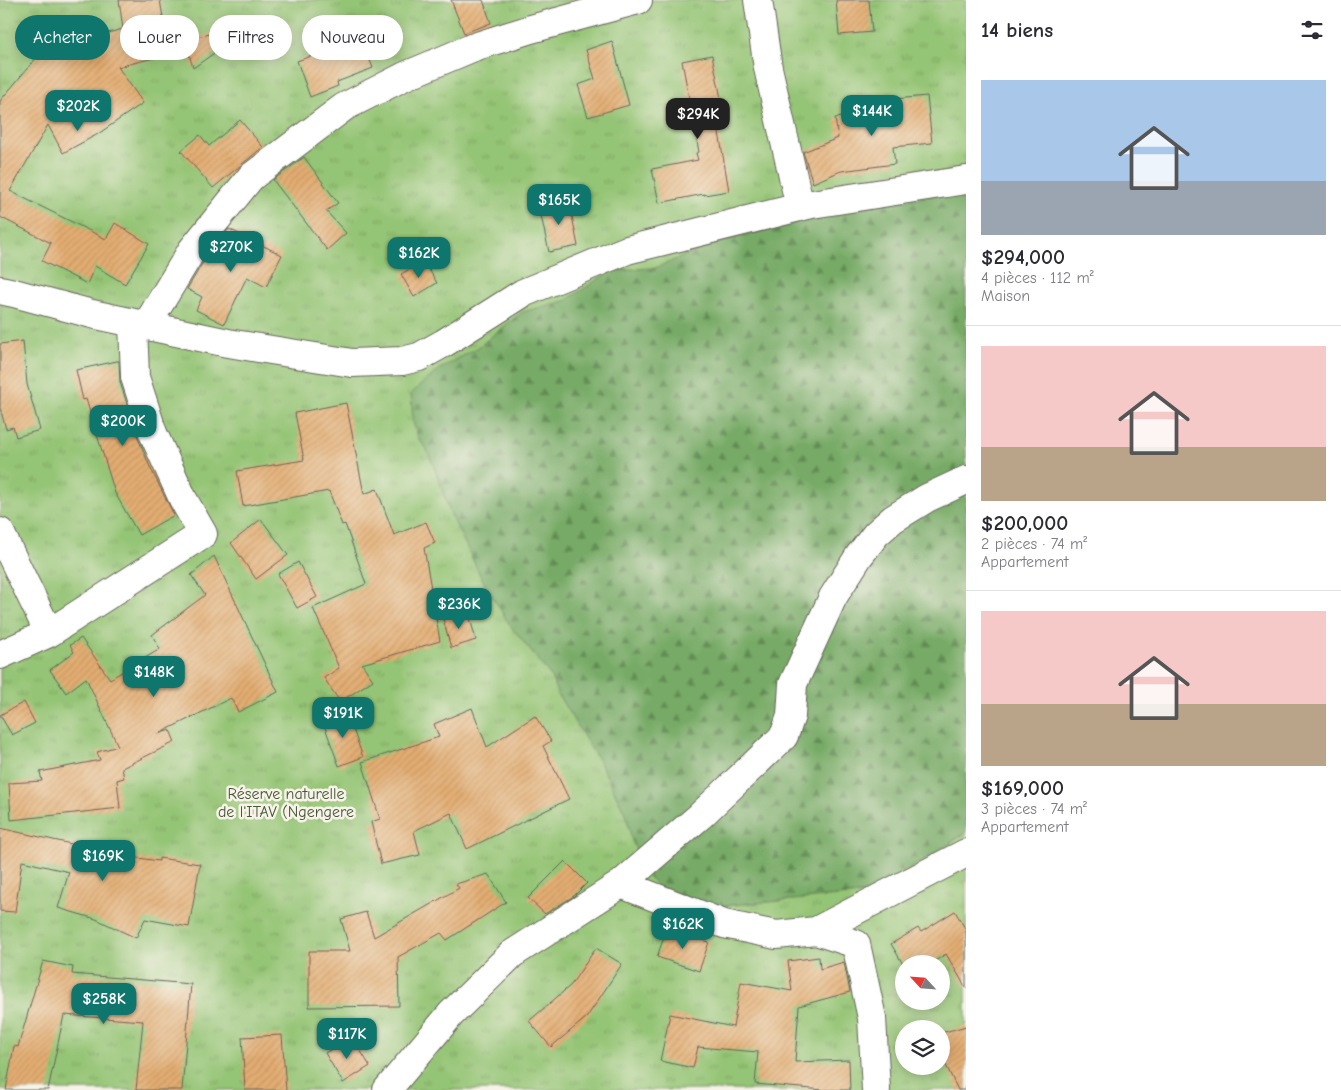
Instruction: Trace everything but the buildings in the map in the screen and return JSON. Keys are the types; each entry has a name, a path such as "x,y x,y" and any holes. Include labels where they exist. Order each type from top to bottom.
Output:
{"street":[{"path":"0,655 49,633 203,534 183,499 150,424 135,377 139,324 192,250 251,177 344,107 405,76 474,47 531,29 638,0"},
{"path":"758,0 768,68 800,207"},
{"path":"0,290 92,314 228,343 352,363 402,361 419,357 444,343 523,293 627,250 800,207 966,180"},
{"path":"387,1090 451,1014 512,954 621,884 706,811 784,736 791,716 793,684 833,597 860,556 876,534 893,519 927,498 966,480"},
{"path":"0,532 49,633"},
{"path":"816,932 966,852"},
{"path":"621,884 724,924 776,935 816,932 856,944 872,1018 876,1090"}],"green space":[{"name":"Réserve naturelle de l'ITAV (Ngengere","path":"0,0 966,0 966,190 836,211 715,243 655,268 612,270 565,301 522,312 477,348 440,369 411,393 413,422 419,440 426,448 450,513 482,579 509,624 550,675 558,695 599,761 626,815 632,841 649,877 659,887 710,907 873,893 966,833 966,1090 0,1090"},
{"path":"966,190 966,833 873,893 710,907 659,887 649,878 632,841 626,815 599,761 558,695 550,675 509,624 482,579 450,513 426,448 419,440 413,422 411,393 440,369 477,348 522,312 565,301 612,270 655,268 715,243 836,211"}]}
